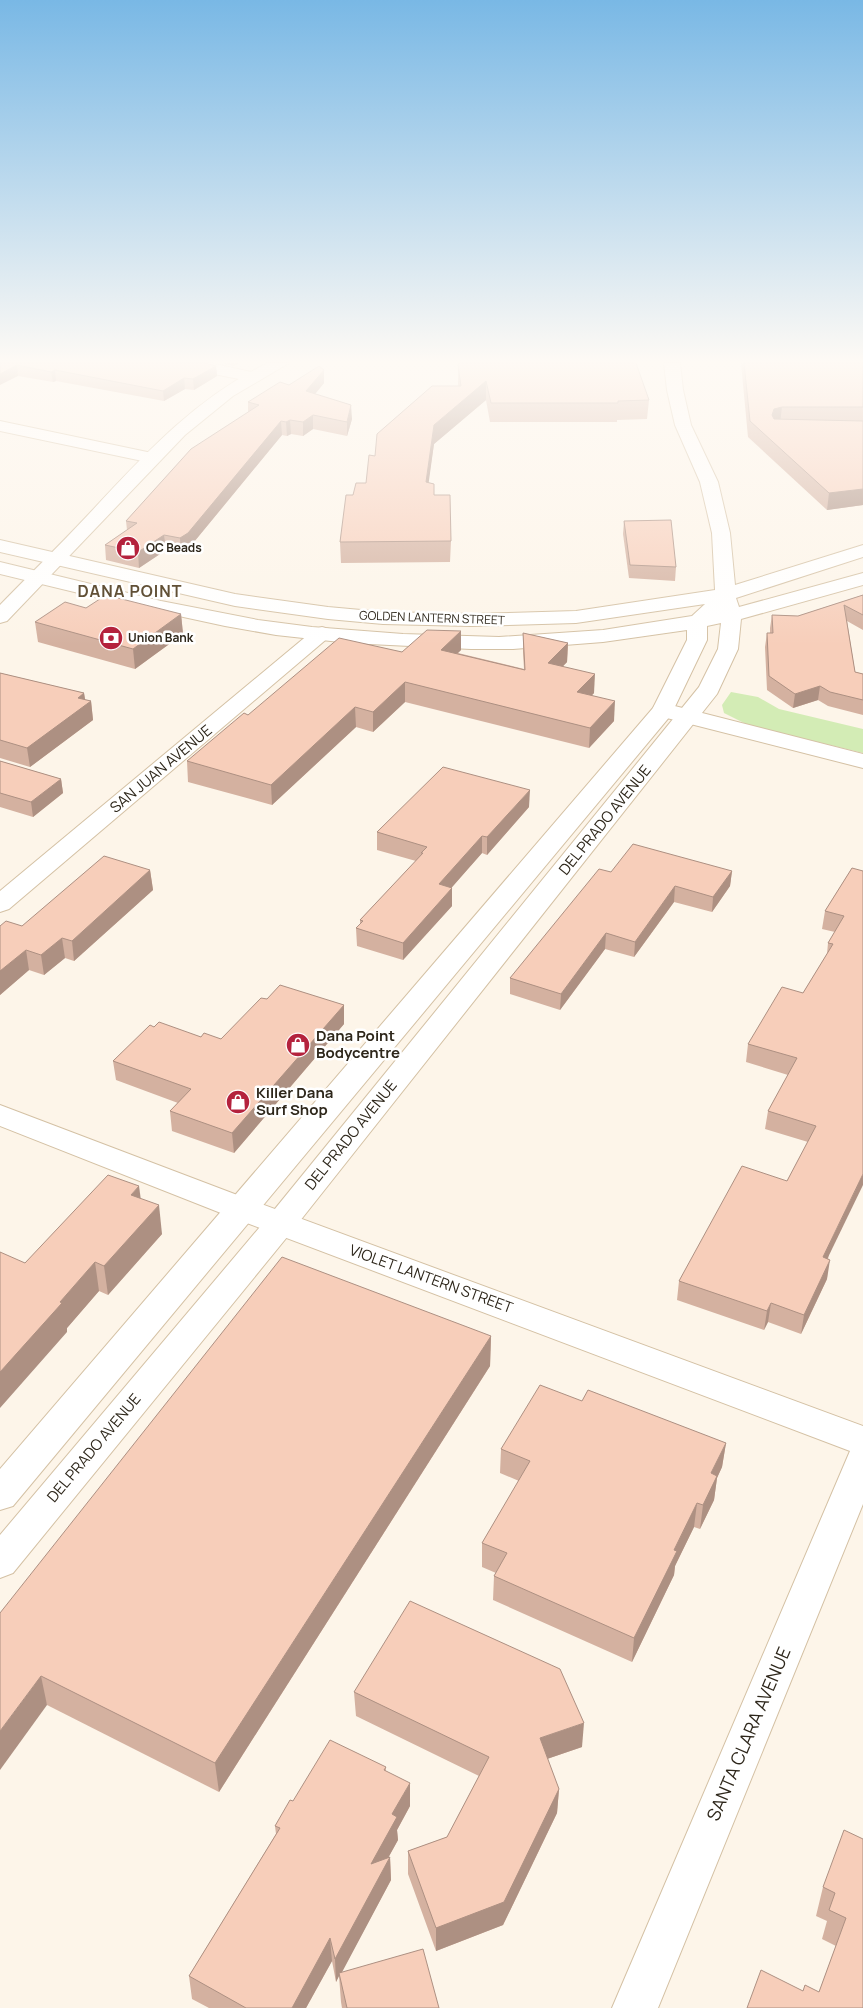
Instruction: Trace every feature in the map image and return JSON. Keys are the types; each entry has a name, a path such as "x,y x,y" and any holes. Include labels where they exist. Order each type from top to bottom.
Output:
{"main road":[{"path":"146,457 152,458"},
{"name":"DEL PRADO AVENUE","path":"0,1495 242,1209 675,713 709,689 728,648 731,616 725,594 721,533 710,482 698,457"},
{"path":"0,617 152,458"},
{"name":"GOLDEN LANTERN STREET","path":"0,546 235,600 328,614 383,618 520,620 576,616 725,594 863,551"},
{"name":"GOLDEN LANTERN STREET","path":"0,568 208,616 260,626 362,638 511,643 641,632 697,623 816,594 863,579"},
{"path":"697,623 725,594"},
{"name":"DEL PRADO AVENUE","path":"0,1562 281,1223 675,713 678,681 696,640 697,623"},
{"name":"SAN JUAN AVENUE","path":"0,904 322,634"},
{"path":"675,713 863,761"},
{"name":"VIOLET LANTERN STREET","path":"0,1115 242,1209 863,1441"},
{"name":"SANTA CLARA AVENUE","path":"635,2008 863,1460"}],"green space":[{"path":"731,692 758,697 779,709 863,729 863,753 748,725 724,713 722,705"}],"building":[{"path":"184,457 251,457 188,533 180,538 164,535 138,552 105,545 137,523 126,521"},
{"path":"369,457 430,457 426,482 434,484 434,495 450,495 451,541 340,542 346,495 353,495 356,483 366,483"},
{"path":"789,457 863,457 863,489 829,493"},
{"path":"671,520 676,567 630,565 624,521"},
{"path":"106,595 181,614 133,649 35,622 65,602 86,608"},
{"path":"863,595 863,615 844,605 855,672 863,674 863,700 830,692 820,686 795,694 769,676 767,633 773,633 772,615 798,616"},
{"path":"427,630 461,631 441,650 525,670 523,633 568,643 548,663 595,674 577,692 615,701 590,728 405,682 373,712 355,707 271,785 187,761 244,713 248,715 339,638 402,652"},
{"path":"0,673 84,693 78,698 91,701 27,748 0,740"},
{"path":"0,761 61,779 31,802 0,793"},
{"path":"443,767 530,790 487,837 482,836 439,884 452,888 403,943 356,928 363,921 360,920 427,847 377,832"},
{"path":"633,844 732,871 713,897 675,886 635,942 606,933 561,994 510,978 599,869 611,872"},
{"path":"104,856 150,870 72,941 62,938 41,955 26,950 0,971 0,926 6,921 22,926"},
{"path":"852,868 863,871 863,1174 823,1257 830,1260 804,1315 771,1303 767,1311 679,1281 742,1166 787,1181 816,1126 768,1111 797,1058 748,1044 782,987 803,993 833,944 828,943 844,916 825,911"},
{"path":"280,985 344,1005 232,1133 170,1111 191,1089 113,1061 150,1025 154,1027 159,1022 201,1037 204,1033 221,1039 261,998 267,999"},
{"path":"108,1175 139,1186 131,1195 159,1205 104,1266 95,1262 60,1302 62,1303 0,1372 0,1252 25,1263"},
{"path":"282,1257 491,1336 215,1763 41,1676 0,1731 0,1613"},
{"path":"540,1385 582,1401 588,1390 726,1443 711,1473 717,1476 703,1505 697,1503 674,1550 677,1551 634,1638 494,1576 507,1553 482,1543 530,1461 501,1449"},
{"path":"410,1601 560,1669 584,1723 540,1738 559,1789 504,1902 436,1928 408,1851 447,1837 489,1757 354,1692"},
{"path":"330,1740 386,1767 384,1770 410,1783 392,1814 397,1817 371,1864 390,1857 335,1959 330,1938 292,2008 246,2008 189,1976 280,1828 275,1826 290,1800 293,1801"},
{"path":"844,1830 863,1839 863,2008 747,2008 761,1970 803,1991 805,1985 819,1992 846,1918 829,1910 835,1893 823,1887"},
{"path":"423,1949 439,2008 347,2008 339,1973"}],"place":[{"name":"OC Beads","path":"128,548"},
{"name":"Union Bank","path":"111,638"},
{"name":"Dana Point Bodycentre","path":"298,1045"},
{"name":"Killer Dana Surf Shop","path":"238,1102"}],"district":[{"name":"DANA POINT","path":"130,591"}]}
